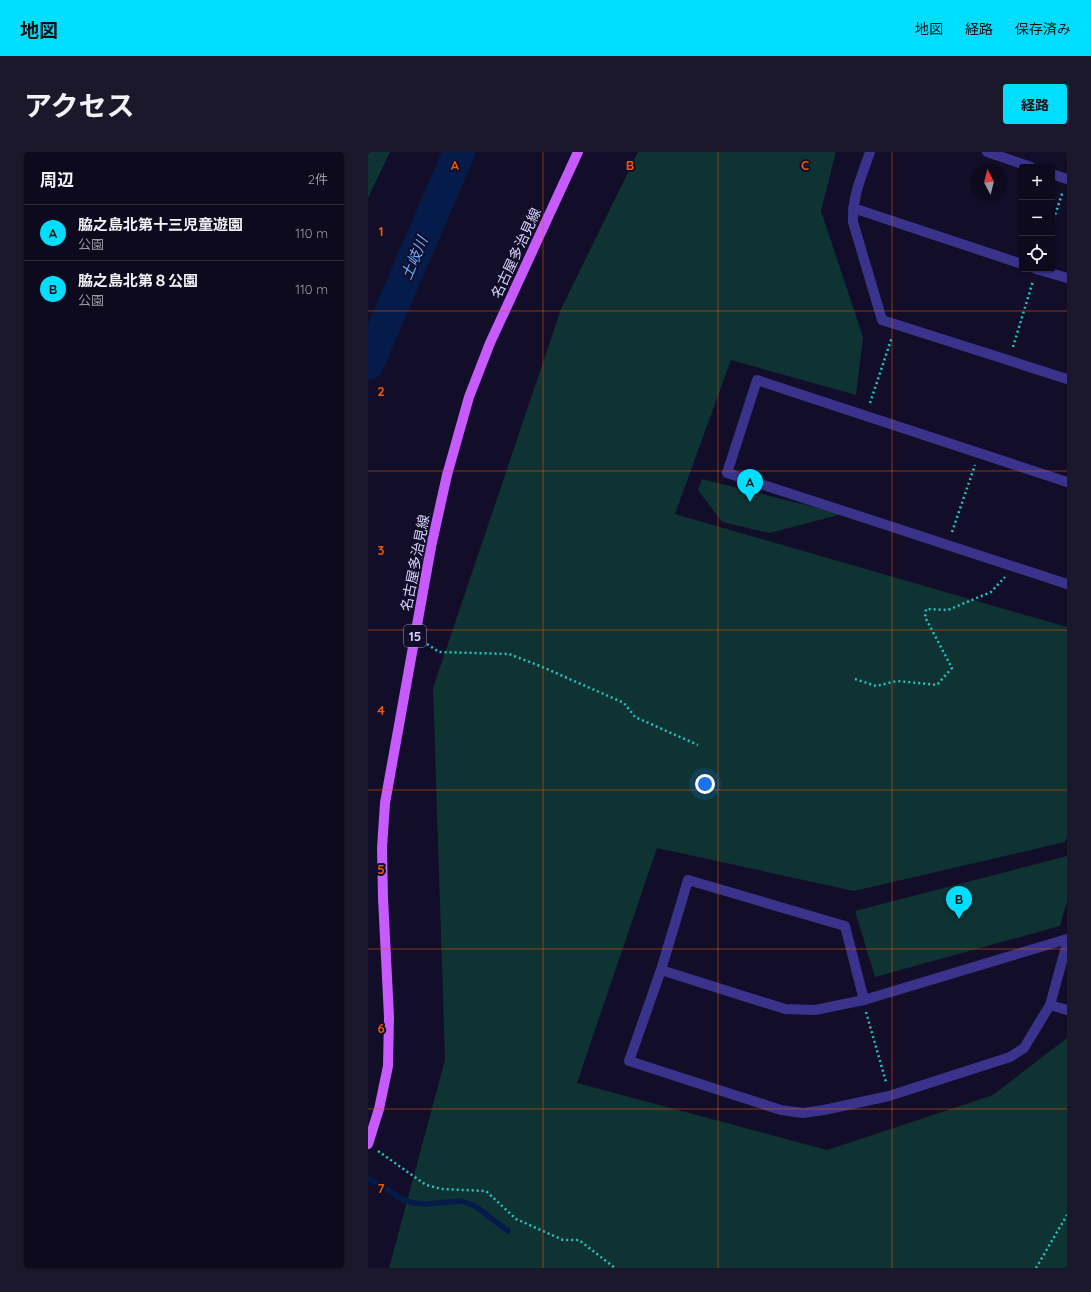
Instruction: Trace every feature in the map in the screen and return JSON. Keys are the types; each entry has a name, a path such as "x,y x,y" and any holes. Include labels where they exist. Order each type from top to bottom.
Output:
{"main road":[{"name":"名古屋多治見線","path":"368,1144 379,1109 388,1066 389,1017 382,848 385,803 431,547 447,475 469,397 490,343 578,152"}],"street":[{"path":"870,152 855,196 853,222 882,320 1067,379"},
{"path":"987,152 1022,164"},
{"path":"1055,175 1067,179"},
{"path":"853,208 1019,263"},
{"path":"1046,272 1067,278"},
{"path":"1067,482 757,380 727,473 1067,584"},
{"path":"864,1000 845,926 688,880 661,970 629,1061 781,1110 803,1113 889,1096 1010,1057 1024,1048 1050,1005 1067,943"},
{"path":"661,970 785,1009 815,1010 864,1000 1067,939"},
{"path":"1050,1005 1067,1010"}],"path":[{"path":"1055,215 1067,179"},
{"path":"1009,360 1035,272"},
{"path":"865,416 896,325"},
{"path":"948,545 979,453"},
{"path":"855,679 876,686 897,681 936,685 952,668 925,617 926,609 948,610 991,592 1005,578 1010,566"},
{"path":"415,636 439,652 508,654 528,661 624,703 635,717 698,745"},
{"path":"864,1000 889,1096"},
{"path":"368,1144 426,1186 442,1189 486,1191 516,1219 564,1240 579,1240 615,1268"},
{"path":"1036,1268 1067,1215"}],"green space":[{"path":"368,152 390,152 368,198"},
{"path":"638,152 836,152 821,211 863,337 856,395 731,360 675,514 1067,627 1067,837 1065,842 854,891 657,848 577,1083 827,1150 993,1095 1067,1038 1067,1268 389,1268 445,1060 433,688 561,309"},
{"path":"702,479 842,514 770,533 722,522 698,490"},
{"path":"1067,856 1067,901 1060,926 875,977 855,911"}],"waterway":[{"name":"土岐川","path":"368,364 459,152"},
{"path":"368,1179 383,1186 401,1199 414,1203 426,1204 461,1201 475,1206 508,1231"}],"place":[{"name":"脇之島北第十三児童遊園","path":"750,502"},
{"name":"脇之島北第８公園","path":"959,919"}]}
